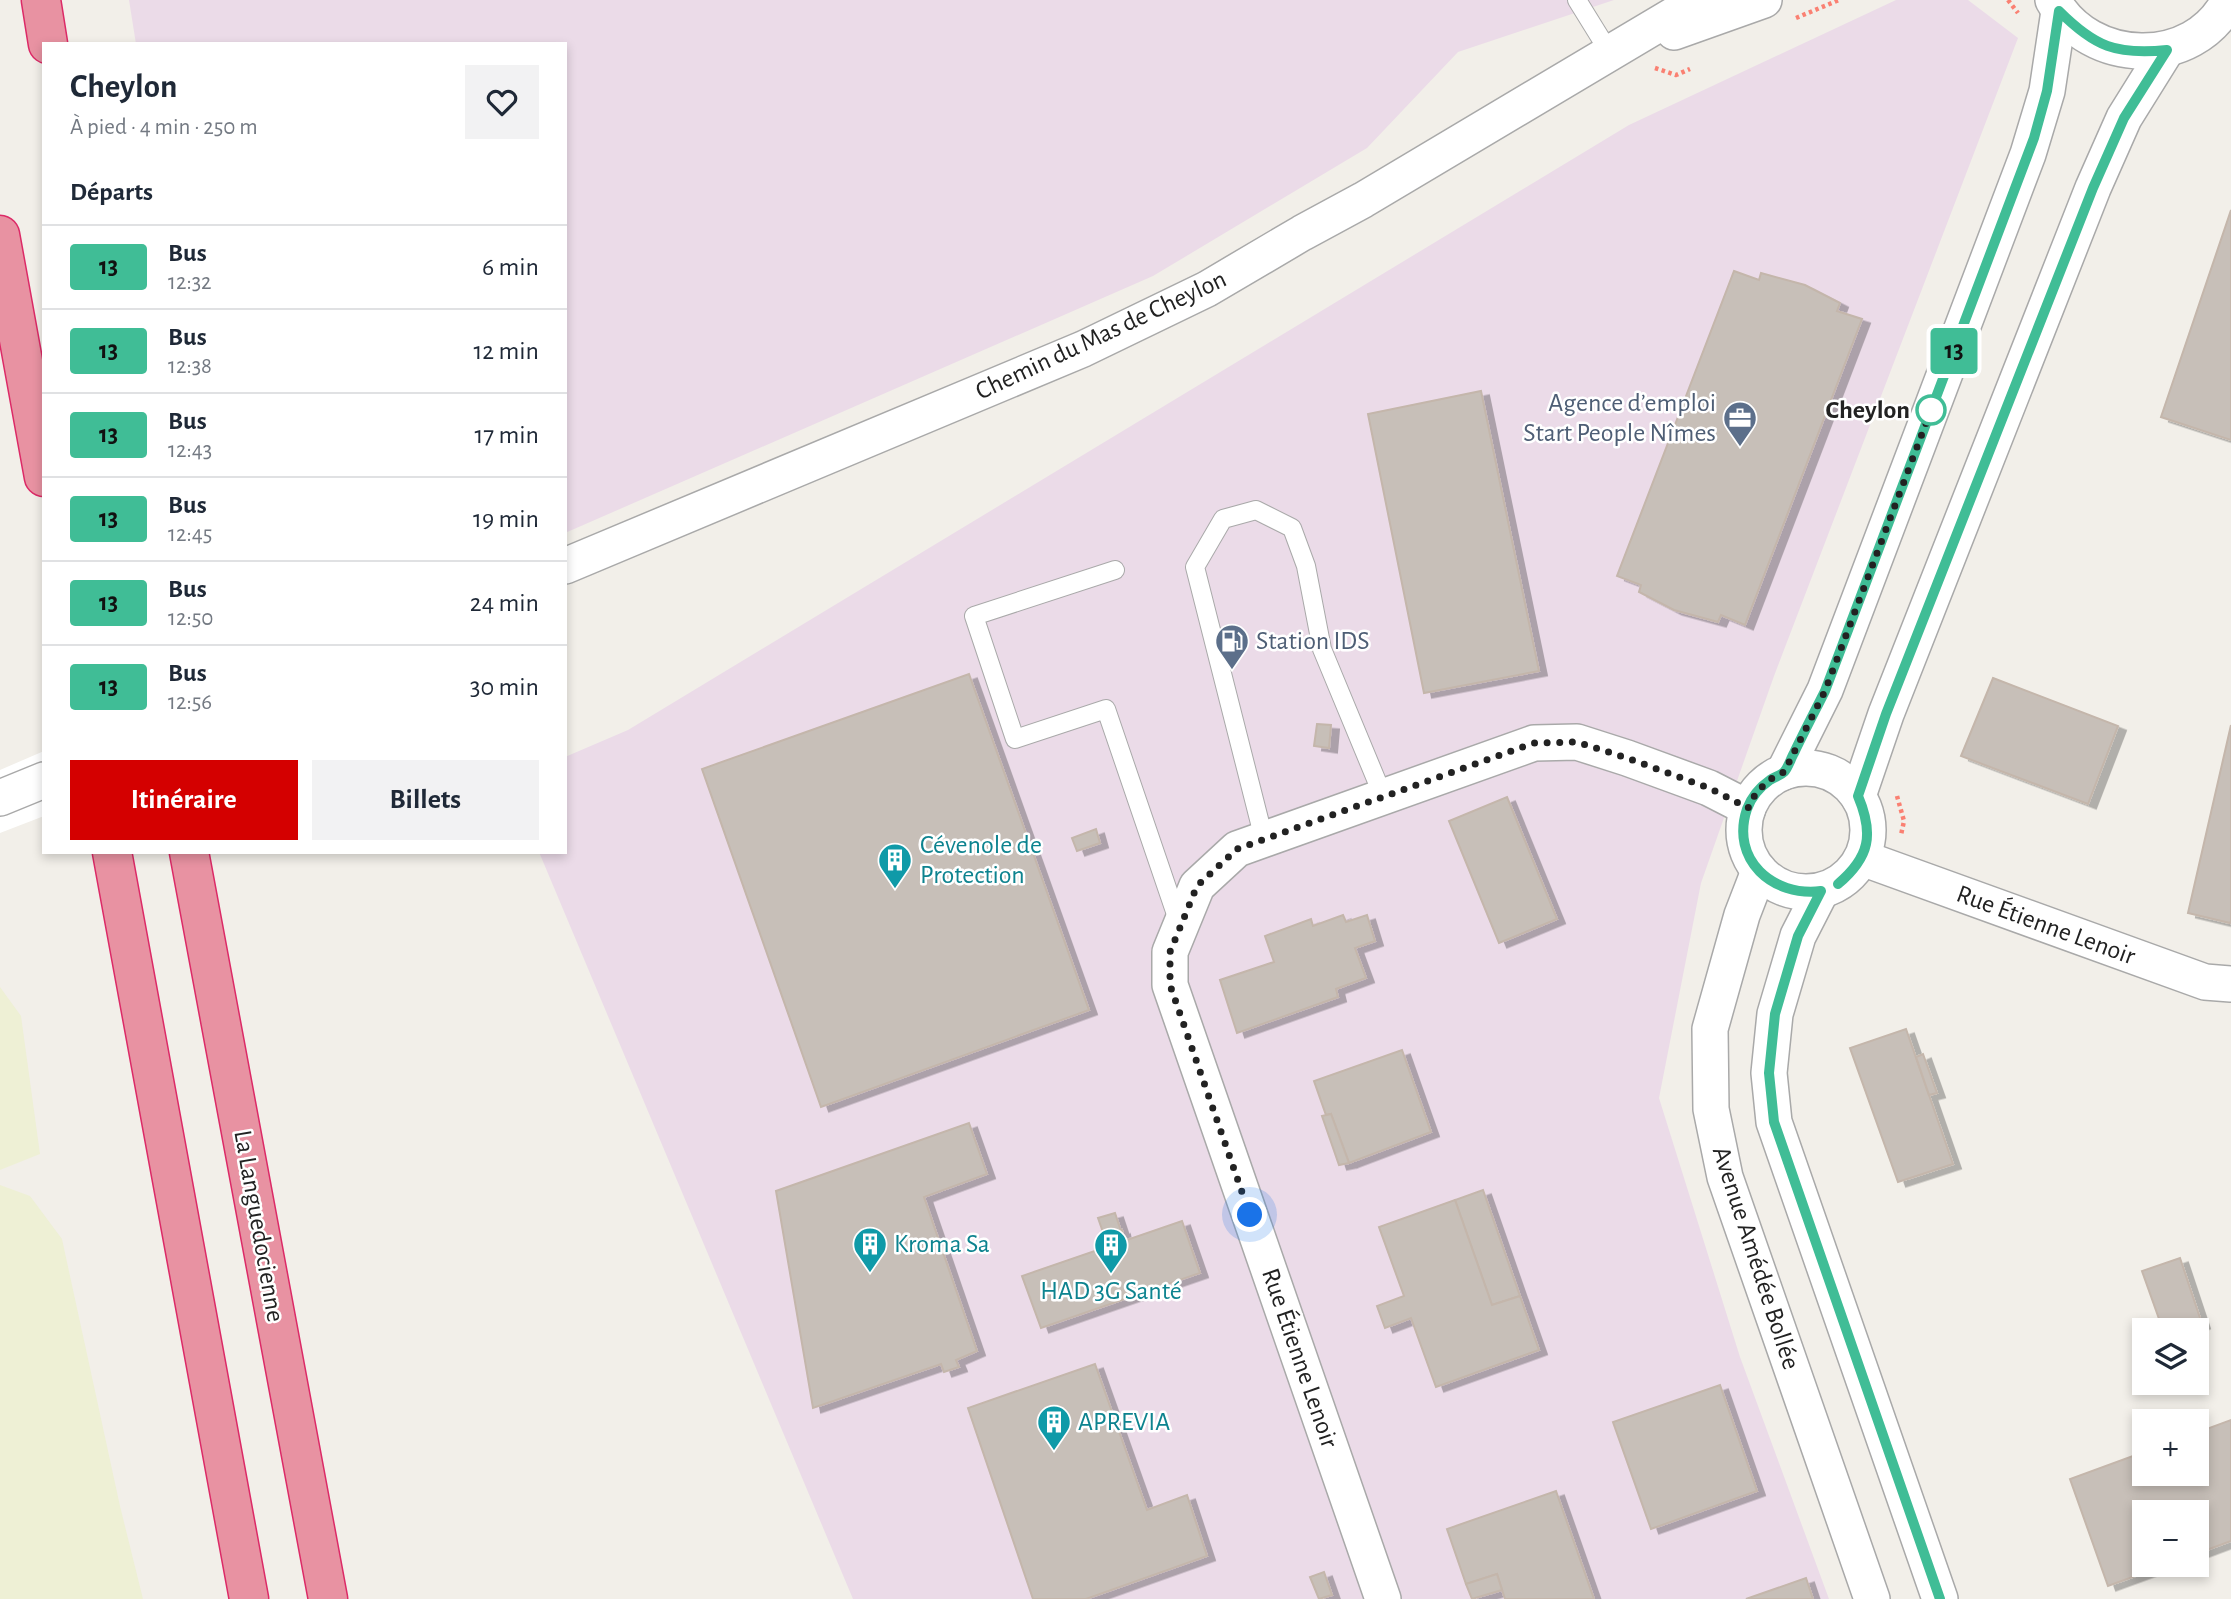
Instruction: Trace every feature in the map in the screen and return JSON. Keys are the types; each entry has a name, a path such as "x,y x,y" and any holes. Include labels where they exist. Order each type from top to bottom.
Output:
{"highway":[{"path":"41,0 48,42"},
{"path":"0,235 42,466"},
{"path":"112,854 249,1599"},
{"name":"La Languedocienne","path":"190,854 328,1599"}],"street":[{"name":"Chemin du Mas de Cheylon","path":"567,565 1083,349 1207,289 1611,55 1699,0"},
{"name":"Chemin du Mas de Cheylon","path":"1611,55 1764,0"},
{"path":"2056,5 2081,32 2107,47 2137,53 2167,50 2199,35 2229,0"},
{"path":"1784,772 1825,691 2028,154 2047,91 2056,5"},
{"path":"1858,796 1886,714 2102,166 2124,118 2167,50"},
{"name":"Rue Étienne Lenoir","path":"1383,1599 1170,985 1170,952 1197,886 1237,849 1534,743 1577,742 1709,788 1748,808"},
{"path":"1804,768 1826,771 1844,780 1858,796 1867,816 1868,838 1877,864 1852,873 1838,884 1821,891 1805,893 1787,890 1772,883 1759,872 1745,841 1744,824 1748,808 1762,787 1784,772 1804,768"},
{"path":"0,798 42,781"},
{"name":"Rue Étienne Lenoir","path":"1877,864 2205,982 2231,984"},
{"name":"Avenue Amédée Bollée","path":"1759,872 1742,915 1710,1029 1711,1109 1725,1177 1872,1599"},
{"path":"1821,891 1798,936 1775,1014 1769,1073 1774,1122 1940,1599"}],"lane":[{"path":"1577,0 1611,55"},
{"path":"1264,839 1195,567 1223,519 1256,510 1292,528 1306,566 1322,649 1383,796"},
{"path":"1115,570 974,617 1015,739 1106,709 1180,927"}],"path":[{"path":"1877,864 1904,821 1895,790"}],"shaded area":[{"path":"129,0 1614,0 1458,52 1367,148 1153,276 567,532 567,42 136,42"},
{"path":"1896,0 1968,0 2018,38 1774,676 1701,883 1659,1098 1740,1357 1829,1599 853,1599 540,854 567,854 567,756 628,730 1629,125"}],"green space":[{"path":"0,987 21,1016 40,1154 0,1170"},
{"path":"0,1185 30,1196 62,1239 143,1599 0,1599"}],"pier":[{"path":"42,752 42,817 0,833 0,770"}],"building":[{"path":"2231,210 2231,440 2161,417"},
{"name":"Agence d’emploi Start People Nîmes","path":"1734,271 1759,280 1761,273 1805,285 1840,303 1837,311 1862,319 1745,625 1721,615 1718,622 1674,610 1639,592 1641,585 1617,576"},
{"path":"1481,391 1539,671 1424,693 1368,414"},
{"name":"Cévenole de Protection","path":"969,674 1089,1010 821,1107 702,769"},
{"path":"1993,678 2118,726 2088,804 1961,756"},
{"path":"1317,724 1331,725 1329,748 1314,746"},
{"path":"2231,725 2231,921 2230,923 2188,913"},
{"path":"1507,797 1557,919 1499,943 1449,821"},
{"path":"1096,829 1100,843 1077,851 1072,838"},
{"path":"1343,915 1346,922 1367,915 1375,941 1355,948 1366,978 1336,989 1338,997 1237,1033 1220,980 1274,962 1265,936 1311,919 1313,926"},
{"path":"1906,1029 1953,1164 1898,1182 1850,1048"},
{"path":"1402,1050 1431,1132 1349,1163 1331,1114 1326,1115 1314,1081"},
{"path":"1923,1054 1937,1093 1929,1095 1916,1057"},
{"path":"1331,1114 1349,1163 1339,1165 1322,1116"},
{"name":"Kroma Sa","path":"969,1123 987,1174 924,1197 977,1351 956,1360 959,1367 944,1372 941,1364 813,1408 776,1191"},
{"path":"1483,1190 1520,1296 1492,1305 1455,1200"},
{"path":"1455,1200 1492,1305 1520,1296 1539,1350 1436,1387 1411,1318 1385,1328 1377,1306 1404,1296 1379,1227"},
{"path":"1115,1213 1121,1231 1104,1235 1098,1218"},
{"name":"HAD 3G Santé","path":"1182,1221 1200,1273 1041,1328 1022,1276"},
{"path":"1122,1230 1124,1240 1107,1246 1103,1238"},
{"path":"2180,1258 2200,1318 2159,1318 2142,1271"},
{"name":"APREVIA","path":"1095,1364 1147,1510 1187,1495 1207,1556 1086,1599 1033,1599 968,1408"},
{"path":"1720,1385 1757,1491 1651,1529 1613,1422"},
{"path":"2231,1420 2231,1541 2209,1549 2209,1500 2132,1500 2133,1577 2108,1586 2070,1479 2132,1456 2132,1486 2209,1486 2209,1428"},
{"path":"1556,1491 1594,1599 1505,1599 1497,1574 1466,1584 1447,1529"},
{"path":"1324,1572 1332,1595 1319,1599 1310,1577"},
{"path":"1497,1574 1502,1590 1472,1599 1466,1584"},
{"path":"1806,1578 1813,1599 1746,1599"}],"bus line":[{"name":"13","path":"1838,884 1852,873 1862,858 1868,838 1867,816 1858,796 1886,714 2093,188 2124,118 2167,50 2137,53 2107,47 2081,32 2059,11 2047,91 2034,138 1825,691 1784,772 1769,780 1756,793 1744,824 1750,857 1759,872 1772,883 1787,890 1805,893 1821,891 1798,936 1775,1014 1769,1073 1774,1122 1940,1599"}],"place":[{"name":"Cheylon","path":"1931,410"},
{"name":"Agence d’emploi Start People Nîmes","path":"1740,448"},
{"name":"Station IDS","path":"1232,671"},
{"name":"Cévenole de Protection","path":"895,890"},
{"name":"Kroma Sa","path":"870,1274"},
{"name":"HAD 3G Santé","path":"1111,1275"},
{"name":"APREVIA","path":"1054,1452"}],"route":[{"path":"1250,1215 1170,985 1170,952 1197,886 1237,849 1534,743 1577,742 1709,788 1748,808 1756,793 1769,780 1784,772 1825,691 1931,410"}]}
